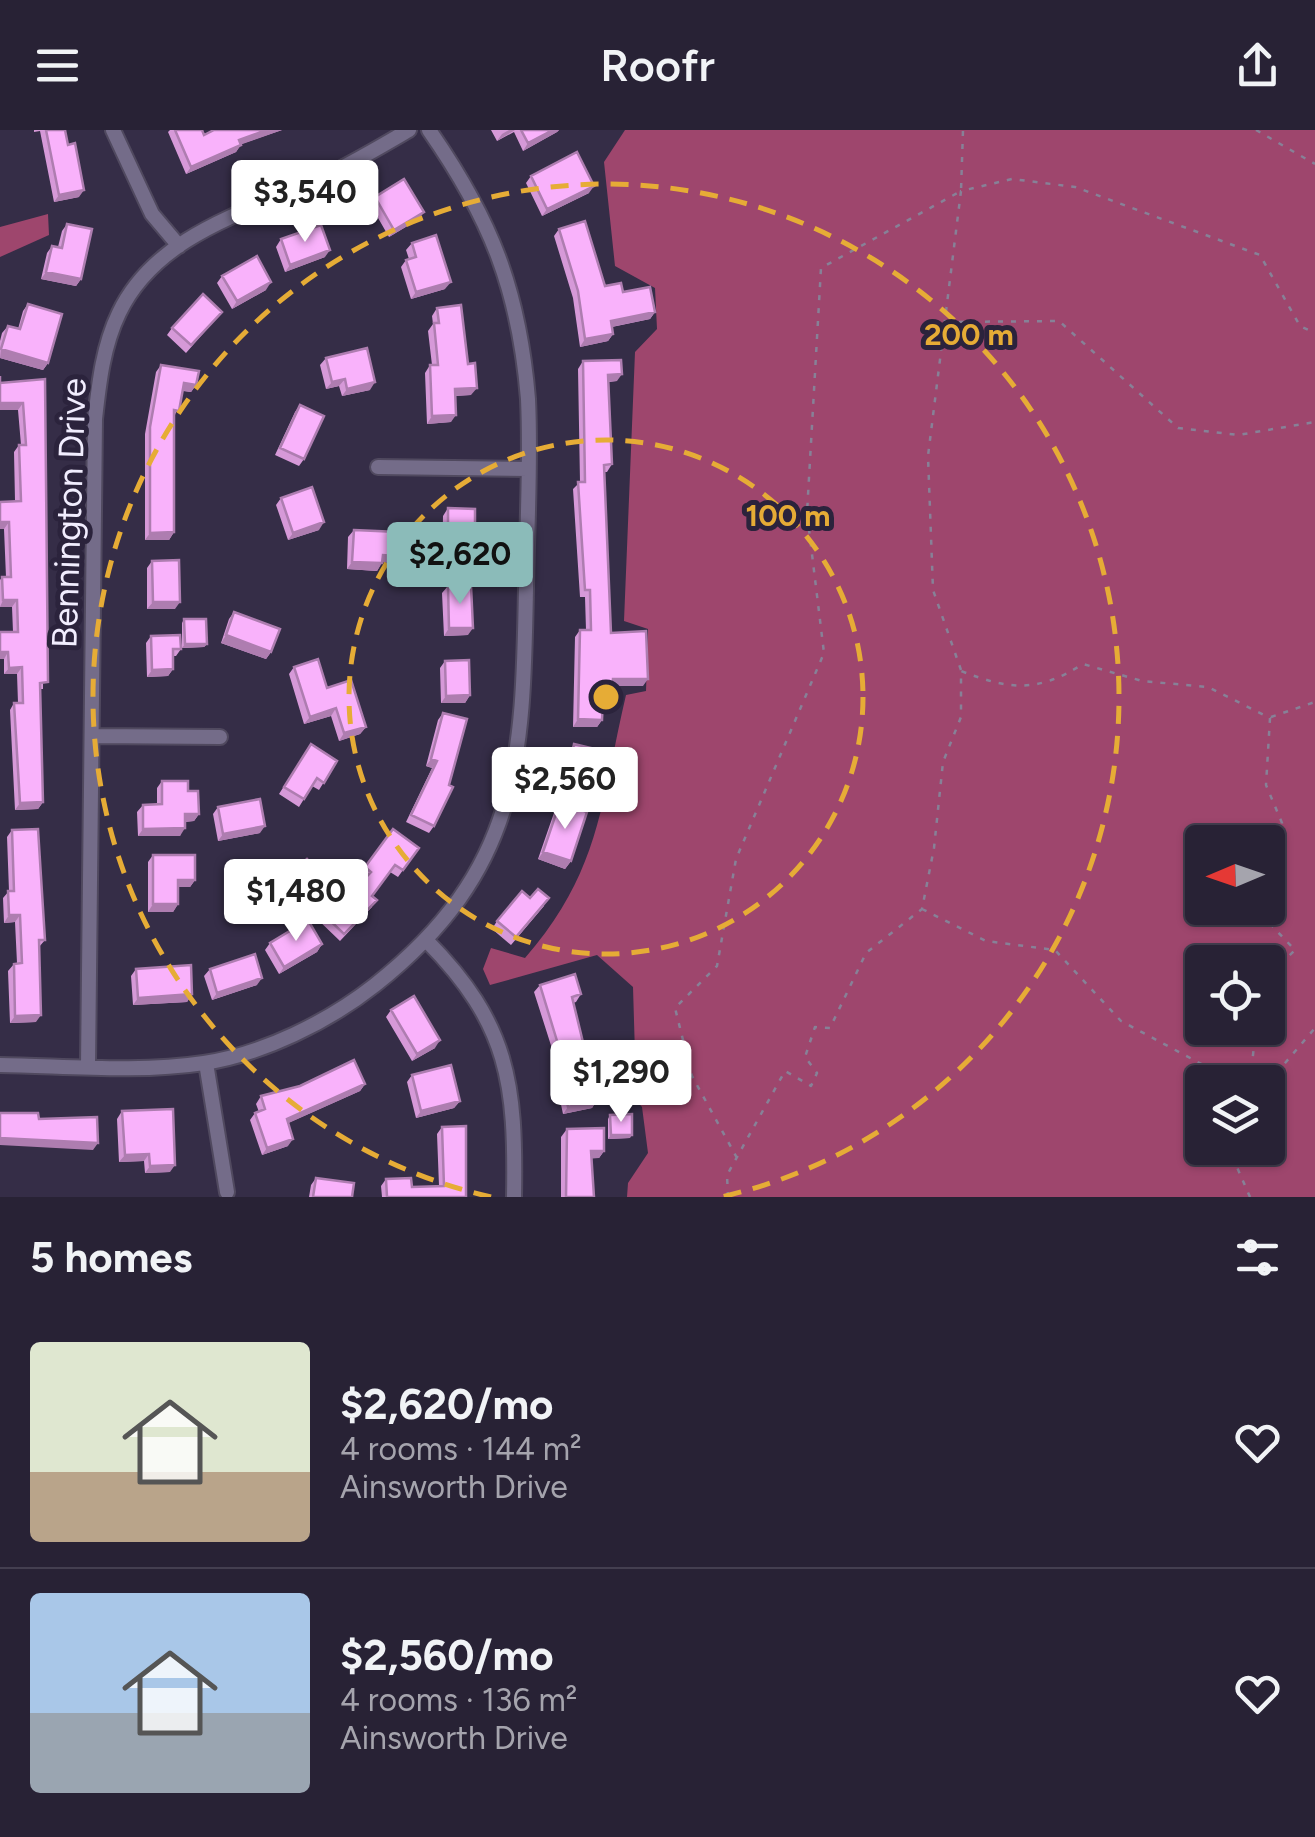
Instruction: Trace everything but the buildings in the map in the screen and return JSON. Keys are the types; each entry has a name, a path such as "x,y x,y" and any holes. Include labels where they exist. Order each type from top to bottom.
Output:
{"street":[{"path":"113,130 152,214 179,246"},
{"name":"Bennington Drive","path":"88,1066 95,418 101,368 120,312 149,272 212,223 316,181 408,130"},
{"path":"0,1066 206,1063 304,1030 356,1000 427,941 480,867 503,818 517,766 524,712 528,399 515,307 495,239 462,177 430,130"},
{"path":"378,467 528,469"},
{"path":"94,736 220,737"},
{"path":"427,941 453,967 489,1019 504,1055 510,1085 514,1197"},
{"path":"206,1063 227,1192"}],"path":[{"path":"728,1197 727,1176 786,1071 811,1086 817,1074 805,1056 815,1027 830,1028 866,953 922,909 943,762 960,717 961,671 933,590 928,456 961,191 963,130"},
{"path":"1256,130 1315,164"},
{"path":"737,1158 692,1076 675,1008 717,966 736,859 824,654 807,513 821,268 961,191 1012,179 1075,188 1260,255 1300,326 1315,333"},
{"path":"944,322 1059,321 1178,428 1238,435 1315,422"},
{"path":"961,671 1005,688 1056,681 1083,664 1142,682 1208,686 1270,718 1315,702"},
{"path":"1270,718 1266,785 1282,824 1272,928 1295,950 1285,960"},
{"path":"922,909 986,941 1055,950 1122,1022 1203,1065"},
{"path":"1283,1065 1315,1028"},
{"path":"1236,1165 1250,1197"}],"shaded area":[{"path":"625,130 1315,130 1315,1197 627,1197 628,1183 648,1153 642,1107 620,1082 635,1054 633,987 597,955 490,985 483,969 491,948 525,958 569,895 595,834 626,695 646,691 648,629 624,621 635,352 657,329 655,288 615,266 604,162"},
{"path":"48,214 49,235 0,257 0,227"}]}
